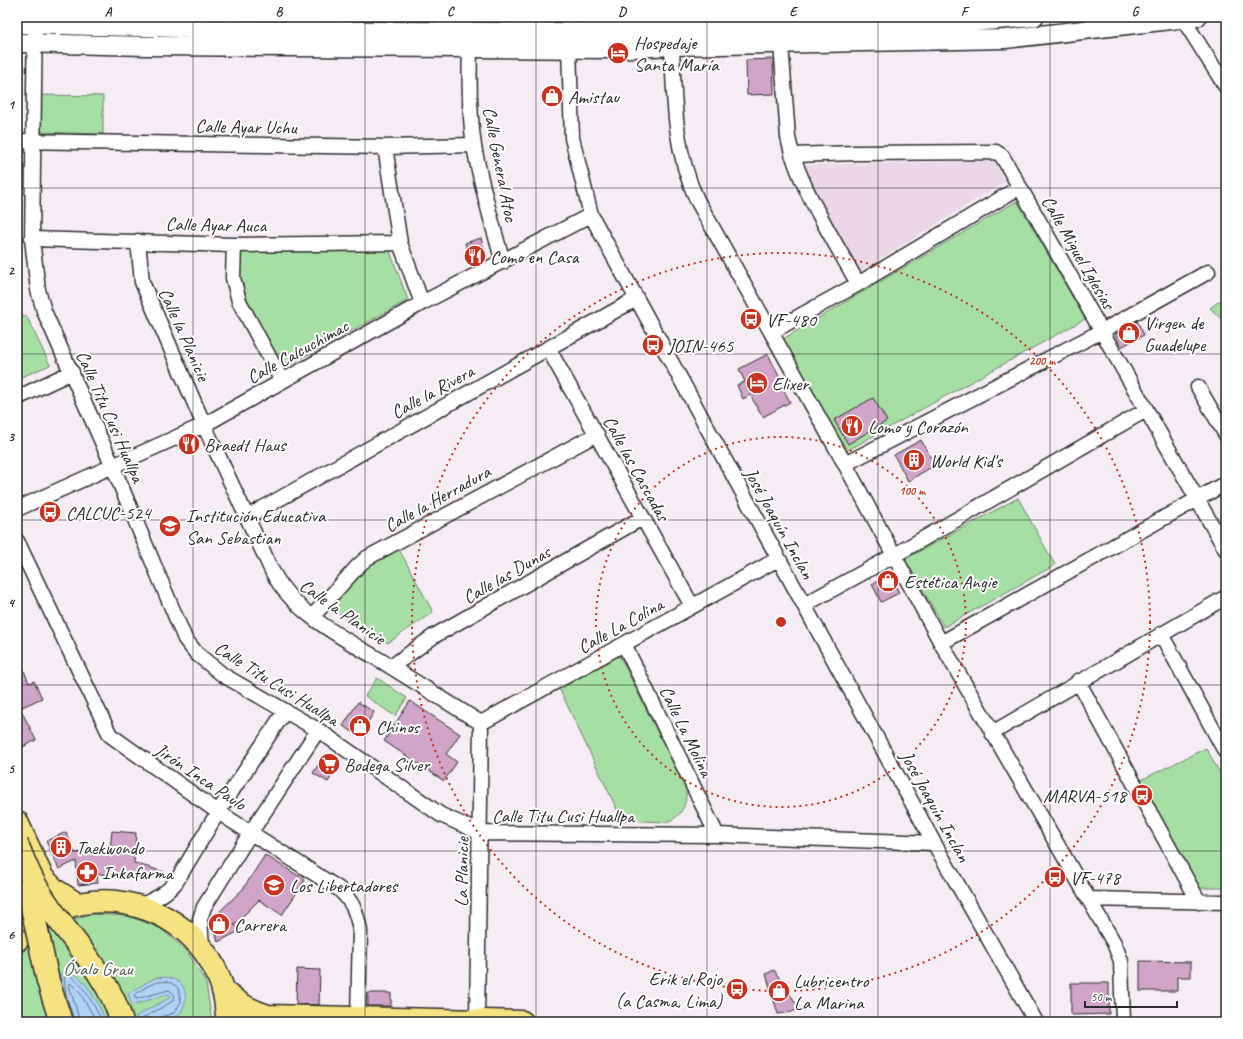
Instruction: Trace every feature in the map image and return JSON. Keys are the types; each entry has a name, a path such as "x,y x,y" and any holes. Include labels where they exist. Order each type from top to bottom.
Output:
{"main road":[{"path":"17,822 42,877 55,890 78,904"},
{"path":"17,844 36,886 102,980 119,1011 122,1022"},
{"path":"17,866 28,889 48,981 61,1022"},
{"path":"17,900 17,916"},
{"path":"17,940 24,932 46,916 78,904 98,901 120,901 140,906 164,915 184,930 202,948 215,968 223,991 227,1022"},
{"path":"223,991 252,1012 268,1016 522,1022"}],"street":[{"path":"17,24 35,21 266,30 779,21 970,22 1034,17"},
{"path":"26,43 171,46 470,47 569,50 780,43 1005,39 1066,25 1190,18 1226,87"},
{"name":"Calle Titu Cusi Huallpa","path":"35,21 26,43 34,142 32,240 39,296 44,311 113,467 185,639 197,654 223,675 318,730 441,814 481,833 716,835 934,843"},
{"path":"779,21 788,137 792,155 806,188 858,284"},
{"name":"José Joaquín Inclan","path":"568,24 572,138 591,215 934,843 1036,1022"},
{"path":"672,46 675,121 681,154 692,190 845,464 941,643 1089,899 1120,958 1123,1022"},
{"name":"Calle General Atoc","path":"470,47 469,80 474,145 503,262"},
{"name":"Calle Ayar Uchu","path":"17,141 385,147 474,145"},
{"path":"385,147 400,243 422,303"},
{"name":"Calle Miguel Iglesias","path":"792,155 996,152 1004,157 1226,550"},
{"path":"771,332 858,284 1020,187"},
{"name":"Calle Calcuchimac","path":"17,509 204,425 422,303 591,215"},
{"name":"Calle Ayar Auca","path":"32,240 138,241 234,245 400,243"},
{"name":"Calle la Planicie","path":"138,241 142,282 204,425 278,583 293,602 312,617 481,723"},
{"path":"234,245 234,280 240,305 282,381"},
{"path":"845,464 1102,331 1208,272"},
{"name":"Calle la Rivera","path":"247,517 636,299"},
{"name":"Calle las Cascadas","path":"548,348 692,606"},
{"path":"17,398 72,372"},
{"path":"1198,387 1226,435"},
{"path":"804,605 895,555 1146,410"},
{"name":"Calle la Herradura","path":"312,617 367,558 597,434"},
{"path":"941,643 1226,483"},
{"name":"Calle las Dunas","path":"391,667 434,636 642,518"},
{"name":"Jirón Inca Paulo","path":"17,541 110,735 218,812 339,889 350,899 358,919 360,931 358,1018"},
{"name":"Calle La Colina","path":"481,723 778,559"},
{"path":"992,732 1226,597"},
{"path":"1161,634 1226,753"},
{"name":"Calle La Molina","path":"624,644 716,835"},
{"path":"1078,681 1199,902"},
{"path":"140,906 168,891 176,882 218,812 285,711"},
{"name":"La Planicie","path":"477,1022 481,833 481,723"},
{"path":"202,948 200,919 204,908 251,832 318,730"},
{"path":"1089,899 1226,902"}],"shaded area":[{"path":"995,161 1005,182 859,272 809,182 804,165"}],"green space":[{"path":"41,95 103,96 103,134 41,132"},
{"path":"1017,201 1085,319 841,454 783,339"},
{"path":"389,249 408,300 282,369 248,312 235,265 241,250"},
{"path":"1226,296 1226,324 1210,308"},
{"path":"26,315 50,365 17,379 17,319"},
{"path":"1018,498 1055,565 944,627 905,559"},
{"path":"395,542 433,612 388,643 324,605"},
{"path":"618,653 686,789 686,800 680,814 666,822 622,820 558,686"},
{"path":"377,678 407,698 395,716 365,696"},
{"path":"1206,748 1226,784 1226,888 1198,888 1139,781"},
{"name":"Óvalo Grau","path":"93,914 128,916 160,928 187,951 206,983 212,1022 17,1022 17,960 31,942 60,923"}],"water":[{"path":"66,971 73,973 85,984 100,1008 106,1022 71,1022 60,987 60,975"},
{"path":"165,977 182,985 185,993 185,1002 182,1010 176,1016 167,1019 139,1022 136,1016 171,997 169,994 132,1005 128,993 155,978"}],"building":[{"path":"773,59 774,94 747,95 746,60"},
{"path":"481,238 486,256 471,261 465,243"},
{"name":"Virgen de Guadelupe","path":"1137,321 1144,335 1121,347 1115,334"},
{"path":"768,354 781,380 779,381 790,402 763,417 750,395 743,399 737,385 745,382 739,369"},
{"path":"873,398 887,421 848,444 834,420"},
{"name":"World Kid's","path":"921,440 935,465 908,481 894,455"},
{"path":"890,574 899,593 881,602 872,584"},
{"path":"17,654 29,683 34,681 42,698 20,708 36,740 17,750"},
{"path":"410,701 460,734 446,754 457,762 444,781 384,741"},
{"path":"358,702 374,712 360,736 343,726"},
{"path":"324,756 339,765 328,782 313,773"},
{"path":"112,831 136,833 134,863 164,872 142,880 135,880 137,876 97,874 98,883 78,885 76,861 59,869 46,841 66,832 75,853 110,849"},
{"name":"Los Libertadores","path":"265,855 305,880 282,915 259,900 234,925 241,930 218,942 215,930 215,916 243,889"},
{"path":"1140,961 1191,962 1191,977 1177,977 1177,991 1140,991"},
{"path":"297,969 320,970 319,1005 296,1004"},
{"name":"Lubricentro La Marina","path":"774,970 799,1008 792,1012 778,1014 766,974"},
{"path":"1071,983 1109,983 1109,1014 1071,1015"},
{"path":"368,993 391,993 391,1006 368,1006"}],"place":[{"name":"Hospedaje Santa María","path":"618,53"},
{"name":"Amistau","path":"552,96"},
{"name":"Como en Casa","path":"475,256"},
{"name":"VF-480","path":"751,319"},
{"name":"Virgen de Guadelupe","path":"1129,333"},
{"name":"JOIN-465","path":"653,345"},
{"name":"Elixer","path":"757,383"},
{"name":"Lomo y Corazón","path":"852,426"},
{"name":"Braedt Haus","path":"189,444"},
{"name":"World Kid's","path":"914,460"},
{"name":"CALCUC-524","path":"50,512"},
{"name":"Institución Educativa San Sebastian","path":"170,526"},
{"name":"Estética Angie","path":"888,581"},
{"name":"Chinos","path":"360,726"},
{"name":"Bodega Silver","path":"329,764"},
{"name":"MARVA-518","path":"1142,795"},
{"name":"Taekwondo","path":"61,847"},
{"name":"Inkafarma","path":"87,872"},
{"name":"VF-478","path":"1055,877"},
{"name":"Los Libertadores","path":"274,885"},
{"name":"Carrera","path":"219,924"},
{"name":"Erik el Rojo (a Casma, Lima)","path":"737,989"},
{"name":"Lubricentro La Marina","path":"779,991"}]}
